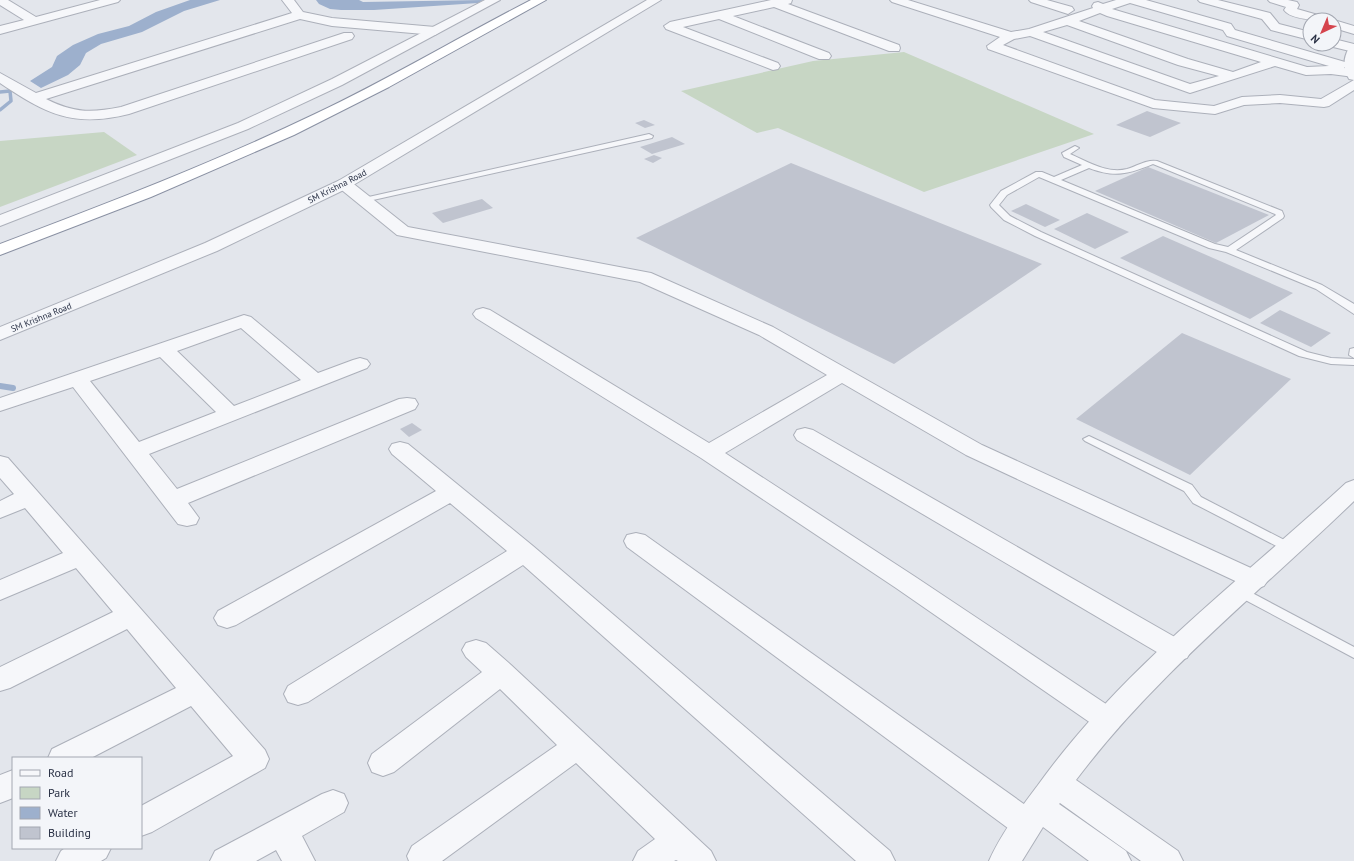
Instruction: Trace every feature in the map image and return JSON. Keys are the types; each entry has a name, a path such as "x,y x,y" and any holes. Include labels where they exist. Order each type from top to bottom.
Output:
{"highway":[{"path":"0,250 123,196 378,74 498,4 518,5 540,0"},
{"path":"0,237 123,196 289,132 392,82 518,5"}],"street":[{"path":"0,0 35,20"},
{"path":"0,30 112,0"},
{"path":"288,0 299,15"},
{"path":"302,0 311,12 339,18 439,29"},
{"name":"SM Krishna Road","path":"0,334 211,247 344,184 655,0"},
{"path":"773,66 670,26 790,0"},
{"path":"896,0 1010,36"},
{"path":"1035,0 1067,15 1183,62 1234,76"},
{"path":"1126,0 1227,27 1230,28 1229,32 1353,75 1324,103 1280,99 1242,101 1215,110 1153,104 993,46 1010,36 1033,31 1067,15 1096,4 1126,0"},
{"path":"1204,0 1264,15 1275,27 1302,34"},
{"path":"1274,0 1293,5 1290,10 1302,15"},
{"path":"0,221 100,184 250,123 337,82 439,29 498,4"},
{"path":"773,4 894,48"},
{"path":"1096,4 1273,62 1306,71 1331,70 1353,75"},
{"path":"36,98 299,15 332,22 439,29"},
{"path":"719,15 824,56"},
{"path":"1342,26 1354,30"},
{"path":"1033,31 1186,88 1193,89 1273,62"},
{"path":"0,76 64,113 74,116 100,115 131,108 348,36"},
{"path":"1252,39 1246,43 1260,54 1260,57"},
{"path":"1342,45 1354,49 1351,57 1353,75"},
{"path":"344,184 403,230 645,277 766,331 974,450 1248,586"},
{"path":"483,314 709,453 905,582 1108,720"},
{"path":"0,405 244,321 315,381"},
{"path":"164,349 230,414"},
{"path":"134,452 360,364"},
{"path":"709,453 842,375"},
{"path":"77,378 187,518"},
{"path":"173,500 407,404"},
{"path":"805,436 1177,651"},
{"path":"400,449 524,552 879,861"},
{"path":"0,463 254,759 142,821"},
{"path":"1005,861 1041,805 1108,720 1177,651 1354,488"},
{"path":"227,618 452,492"},
{"path":"0,510 29,497"},
{"path":"636,542 1041,805 1115,861"},
{"path":"298,694 524,552"},
{"path":"0,591 80,556"},
{"path":"0,680 131,616"},
{"path":"476,650 700,861"},
{"path":"383,763 501,673"},
{"path":"65,757 196,691"},
{"path":"424,856 578,746"},
{"path":"0,790 12,784"},
{"path":"226,861 333,803"},
{"path":"1041,805 1167,861"},
{"path":"282,830 299,861"},
{"path":"649,861 678,840"},
{"path":"72,861 93,849"}],"lane":[{"path":"364,200 649,136"},
{"path":"1075,148 1066,153 1067,155 1108,173 1117,174 1152,162 1157,163 1279,213 1280,216 1229,250"},
{"path":"1054,180 1089,165"},
{"path":"1354,311 1352,307 1319,287 1229,250 1212,246 1039,174 1004,193 994,205 1007,218 1038,234 1303,354 1331,361 1354,362"},
{"path":"1089,439 1188,488 1197,500 1290,548"},
{"path":"1248,586 1354,653"}],"green space":[{"path":"904,52 1094,134 924,192 778,128 757,133 681,91 813,61"},
{"path":"104,132 137,155 0,207 0,141"}],"water":[{"path":"190,0 220,0 184,11 142,32 101,44 86,53 80,65 68,75 41,88 30,81 52,67 57,56 73,45 98,34 129,26 156,12"},
{"path":"316,0 359,0 363,2 483,0 478,3 374,10 341,10 330,9 319,4"}],"building":[{"path":"1147,111 1181,123 1150,137 1116,125"},
{"path":"644,120 655,125 645,128 635,123"},
{"path":"672,137 685,144 652,154 640,147"},
{"path":"654,155 662,158 653,163 644,159"},
{"path":"791,163 1042,264 894,364 636,238"},
{"path":"1148,167 1269,215 1216,243 1095,191"},
{"path":"482,199 493,208 443,223 432,213"},
{"path":"1026,204 1060,220 1045,227 1011,211"},
{"path":"1087,213 1129,232 1095,249 1054,229"},
{"path":"1163,236 1293,293 1250,319 1120,258"},
{"path":"1280,310 1331,333 1311,347 1260,323"},
{"path":"1182,333 1291,379 1190,475 1076,419"},
{"path":"412,423 422,430 409,437 400,429"}],"waterway":[{"path":"0,92 10,91 11,101 0,110"},
{"path":"0,386 13,388"}]}
